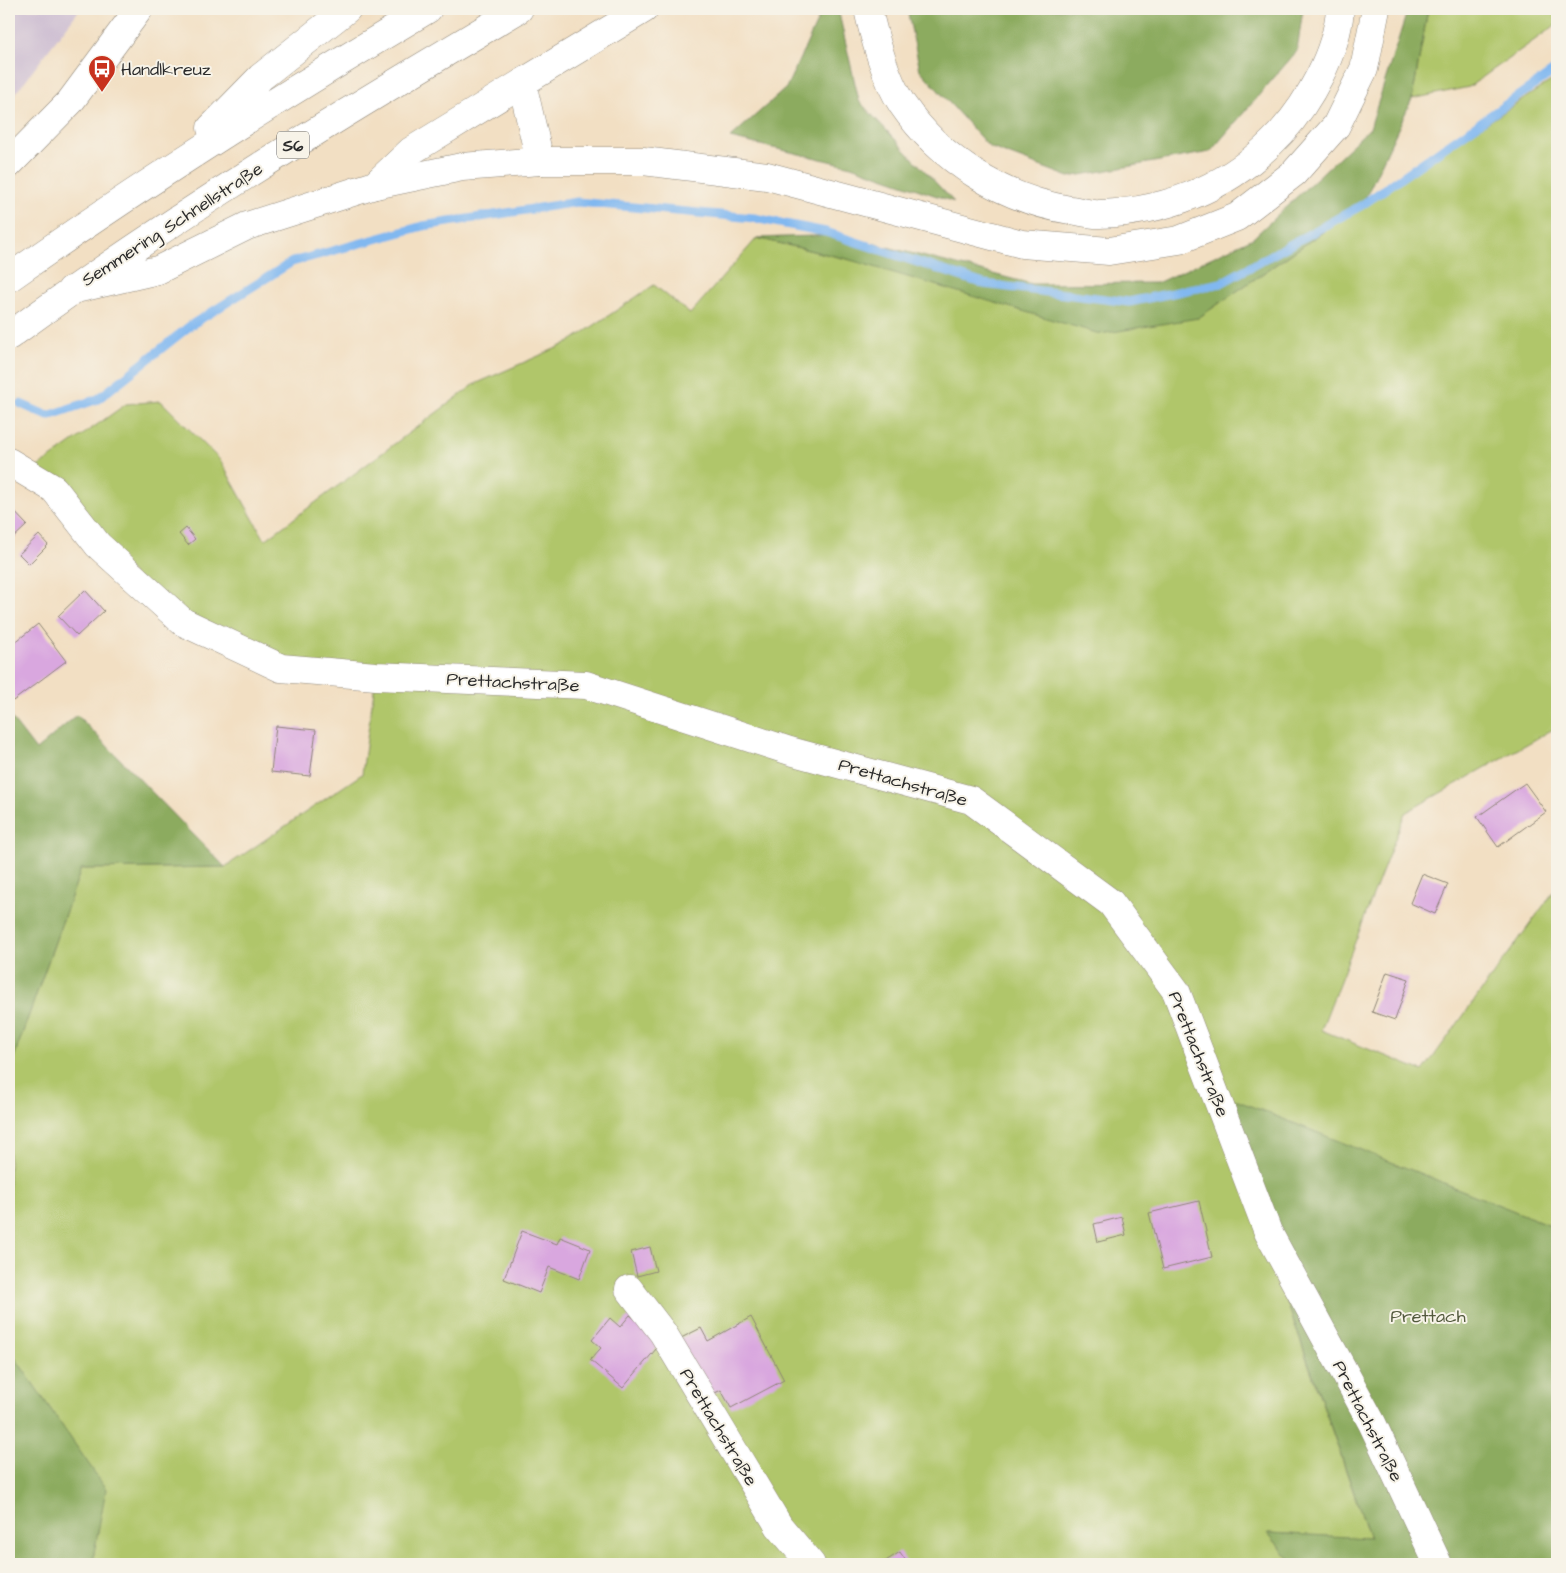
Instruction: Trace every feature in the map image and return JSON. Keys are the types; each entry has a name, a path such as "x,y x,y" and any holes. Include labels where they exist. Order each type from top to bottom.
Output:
{"main road":[{"path":"9,164 70,102 139,9"},
{"path":"177,163 261,77 347,9"},
{"path":"9,278 177,163 291,90 428,9"},
{"name":"Semmering Schnellstraße","path":"9,336 71,290 308,135 519,9"},
{"path":"375,185 411,151 644,9"},
{"path":"868,9 876,46 902,104 944,153 993,185 1018,195 1044,205 1098,214 1161,207 1212,187 1259,156 1299,113 1326,64 1340,9"},
{"path":"71,290 158,270 246,226 375,185 462,168 540,161 643,161 767,176 1022,244 1109,251 1179,240 1237,217 1294,173 1336,126 1364,68 1376,9"},
{"path":"522,83 540,161"},
{"name":"Prettachstraße","path":"9,462 54,489 98,545 183,622 281,668 376,676 586,685 790,751 971,800 1111,903 1176,991 1268,1232 1372,1423 1438,1564"},
{"name":"Prettachstraße","path":"629,1289 663,1334 779,1526 811,1564"}],"shaded area":[{"path":"9,9 80,9 9,102"}],"green space":[{"path":"823,9 838,9 859,101 954,202 851,166 730,138 786,88"},
{"path":"907,9 1303,9 1297,51 1210,152 1069,177 989,147 920,70"},
{"path":"1405,9 1428,9 1412,99 1362,205 1198,318 1100,334 847,259 757,238 840,235 1032,284 1157,283 1253,238 1370,128 1406,15"},
{"path":"1428,9 1557,9 1557,24 1469,87 1412,99"},
{"path":"1557,77 1557,486 1553,490 1557,493 1557,727 1405,813 1321,1030 1423,1071 1557,887 1557,1228 1213,1092 1370,1539 1268,1533 1294,1564 92,1564 105,1489 9,1349 9,1071 81,869 225,867 362,774 376,676 281,668 183,622 28,474 126,404 161,401 220,460 265,540 475,384 568,343 654,285 690,314 757,238 847,259 1198,318 1362,205"},
{"path":"9,715 36,750 77,715 225,867 81,869 9,1071"},
{"name":"Prettach","path":"1213,1091 1557,1228 1557,1564 1294,1564 1268,1533 1370,1538"},
{"path":"9,1349 106,1489 92,1564 9,1564"}],"building":[{"path":"9,506 27,525 9,542"},
{"path":"186,528 195,539 188,545 179,534"},
{"path":"39,535 48,545 29,564 19,554"},
{"path":"85,590 104,611 77,636 58,616"},
{"path":"38,624 66,661 13,701 9,695 9,647"},
{"path":"276,726 316,730 310,776 271,772"},
{"path":"1525,783 1546,812 1498,847 1477,817"},
{"path":"1422,874 1448,884 1435,914 1410,903"},
{"path":"1387,972 1409,979 1395,1020 1372,1012"},
{"path":"1199,1201 1212,1257 1163,1269 1149,1213"},
{"path":"1122,1217 1126,1235 1098,1242 1094,1224"},
{"path":"522,1231 557,1244 560,1237 590,1249 579,1279 549,1267 539,1293 504,1279"},
{"path":"650,1247 656,1271 637,1276 631,1252"},
{"path":"630,1315 662,1342 623,1388 590,1360 601,1348 592,1340 610,1318 620,1327"},
{"path":"751,1317 784,1380 731,1408 721,1390 709,1396 679,1339 701,1328 708,1341"},
{"path":"900,1552 908,1564 881,1564"}],"waterway":[{"path":"21,404 48,416 98,399 191,325 292,262 423,226 577,202 754,218 826,232 984,284 1129,302 1221,283 1362,205 1557,69"}],"place":[{"name":"Handlkreuz","path":"102,93"}]}
